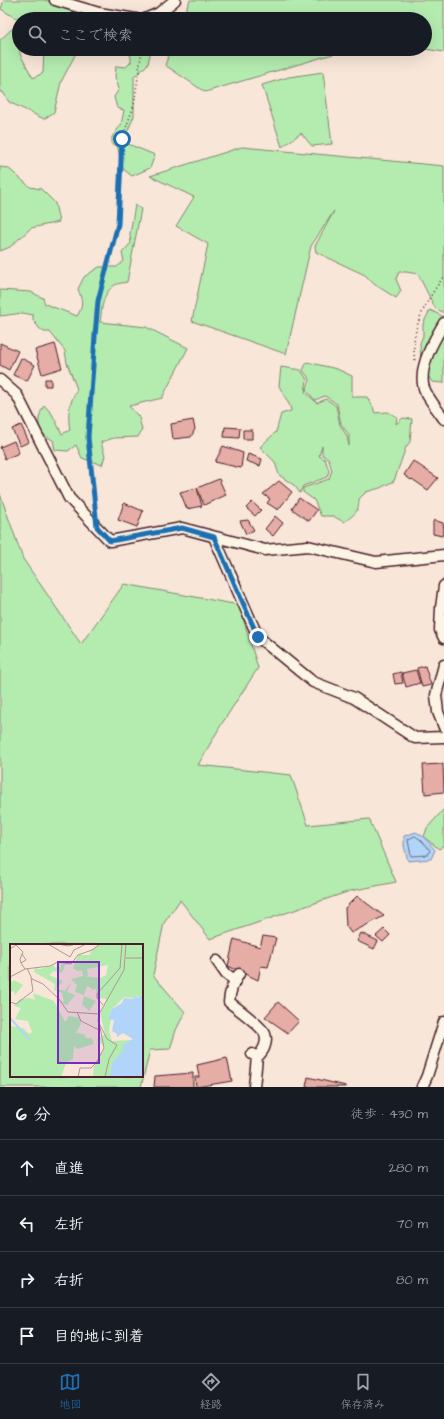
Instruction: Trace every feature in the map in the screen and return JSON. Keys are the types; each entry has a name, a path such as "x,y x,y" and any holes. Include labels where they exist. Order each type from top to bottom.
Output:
{"street":[{"path":"55,0 96,12"},
{"path":"161,12 175,0"},
{"path":"444,323 432,343 423,373 423,386 433,404 444,419"},
{"path":"0,380 17,395 69,498 110,541 182,528 265,550 308,546 376,562 444,555"},
{"path":"214,537 258,637 313,682 354,698 416,738 444,737"},
{"path":"444,586 440,630 444,638"},
{"path":"444,665 436,695 438,712 444,727"},
{"path":"217,961 226,974 237,977 231,989 229,1002 265,1033 266,1042 262,1053 254,1055 254,1087"},
{"path":"422,1087 427,1076 444,1022"}],"path":[{"path":"97,527 88,437 98,301 118,224 122,139 134,105 141,56"},
{"path":"415,362 414,340 418,324 429,297 444,276"}],"green space":[{"path":"4,0 43,0 118,12 12,12 12,16 1,9"},
{"path":"190,0 444,0 444,52 432,50 432,12 185,12"},
{"path":"12,29 12,56 21,56 33,78 43,73 44,56 74,56 61,82 54,112 44,119 9,102 3,92 0,92 0,40"},
{"path":"150,56 148,64 134,77 134,116 123,142 155,155 150,168 132,176 123,169 117,145 112,145 112,137 121,125 124,110 117,108 114,97 119,89 115,77 116,66 126,67 131,62 131,57"},
{"path":"168,56 326,56 205,92 165,65"},
{"path":"323,72 332,144 312,146 301,133 282,147 262,85 289,77"},
{"path":"242,147 444,166 444,313 435,308 418,274 399,272 396,279 401,291 396,298 374,284 365,275 316,252 315,246 334,211 311,246 286,354 192,321 208,244 176,226 194,197 150,176"},
{"path":"0,167 8,168 30,187 41,189 55,203 59,222 31,228 10,247 0,251"},
{"path":"135,205 141,209 127,282 116,284 107,292 103,302 100,322 146,327 188,348 162,398 129,406 139,417 142,430 138,437 114,438 101,442 105,456 102,465 82,458 76,445 68,451 55,450 53,440 43,434 39,426 39,421 44,405 52,414 62,434 70,430 69,409 77,389 67,363 65,351 50,332 44,332 39,328 33,320 33,315 23,313 0,316 0,290 31,292 43,298 45,304 77,316 81,309 82,302 78,289 84,277 99,267 117,267 124,261 122,253 131,243 130,234"},
{"path":"430,310 444,317 444,383 432,382 421,365 420,343 423,336 423,324"},
{"path":"307,362 337,369 352,376 352,397 367,397 375,413 388,412 397,417 396,424 403,418 412,419 410,442 406,447 394,481 380,488 366,492 359,499 356,512 344,522 333,516 321,516 314,500 303,492 303,488 329,479 332,470 328,458 322,455 322,446 319,456 325,459 329,471 327,477 303,486 300,493 295,486 279,475 275,462 260,447 276,432 281,414 291,411 290,406 279,386 281,367 301,370 307,380 305,392 317,403 326,399 336,406 340,425 347,436 349,446 349,435 341,424 337,404 325,396 315,400 306,390 310,380 303,370"},
{"path":"0,494 23,559 81,644 124,584 239,605 258,668 221,725 198,765 291,775 308,825 369,819 396,882 350,891 210,939 180,900 164,923 153,975 185,1012 176,1030 170,1049 150,1050 141,1087 0,1087"},
{"path":"444,809 444,845 439,849 424,837 427,828"}],"water":[{"path":"416,832 424,837 435,850 431,859 408,861 404,846 404,836"}],"building":[{"path":"0,343 18,351 9,370 0,365"},
{"path":"55,344 62,368 42,374 35,350"},
{"path":"21,358 35,365 27,381 13,375"},
{"path":"45,379 51,379 51,386 45,386"},
{"path":"193,420 195,429 191,437 173,439 171,424"},
{"path":"21,425 29,442 20,446 12,429"},
{"path":"225,427 240,428 239,438 224,437"},
{"path":"243,430 252,430 252,439 243,439"},
{"path":"14,441 19,453 5,459 0,447"},
{"path":"223,446 243,453 241,468 215,462"},
{"path":"248,454 262,459 260,466 246,461"},
{"path":"413,461 438,478 428,490 404,475"},
{"path":"219,479 226,495 204,505 197,488"},
{"path":"279,481 292,492 278,510 267,503 270,499 263,494"},
{"path":"197,488 202,506 187,509 180,492"},
{"path":"299,498 317,510 309,521 292,509"},
{"path":"252,502 261,510 255,516 246,508"},
{"path":"124,503 143,511 137,527 118,520"},
{"path":"275,516 283,523 273,536 265,529"},
{"path":"248,520 254,530 246,534 240,521"},
{"path":"434,520 443,523 444,530 442,536 433,534"},
{"path":"425,666 431,685 422,687 417,668"},
{"path":"416,670 420,683 406,687 402,673"},
{"path":"401,672 403,683 395,684 393,674"},
{"path":"443,764 444,792 425,794 423,765"},
{"path":"357,896 384,916 351,933 346,926 345,908"},
{"path":"384,929 390,935 383,942 376,936"},
{"path":"361,933 378,941 374,949 357,941"},
{"path":"263,936 276,938 268,967 261,966 258,980 228,966 234,939 260,947"},
{"path":"278,1002 299,1021 288,1033 265,1017"},
{"path":"227,1058 232,1081 196,1087 195,1077 199,1077 197,1065"},
{"path":"193,1073 193,1087 154,1087 155,1076"},
{"path":"308,1077 346,1086 346,1087 306,1087"}],"route":[{"path":"122,139 118,224 98,301 91,390 88,437 97,527 110,541 182,528 214,537 258,637"}]}
